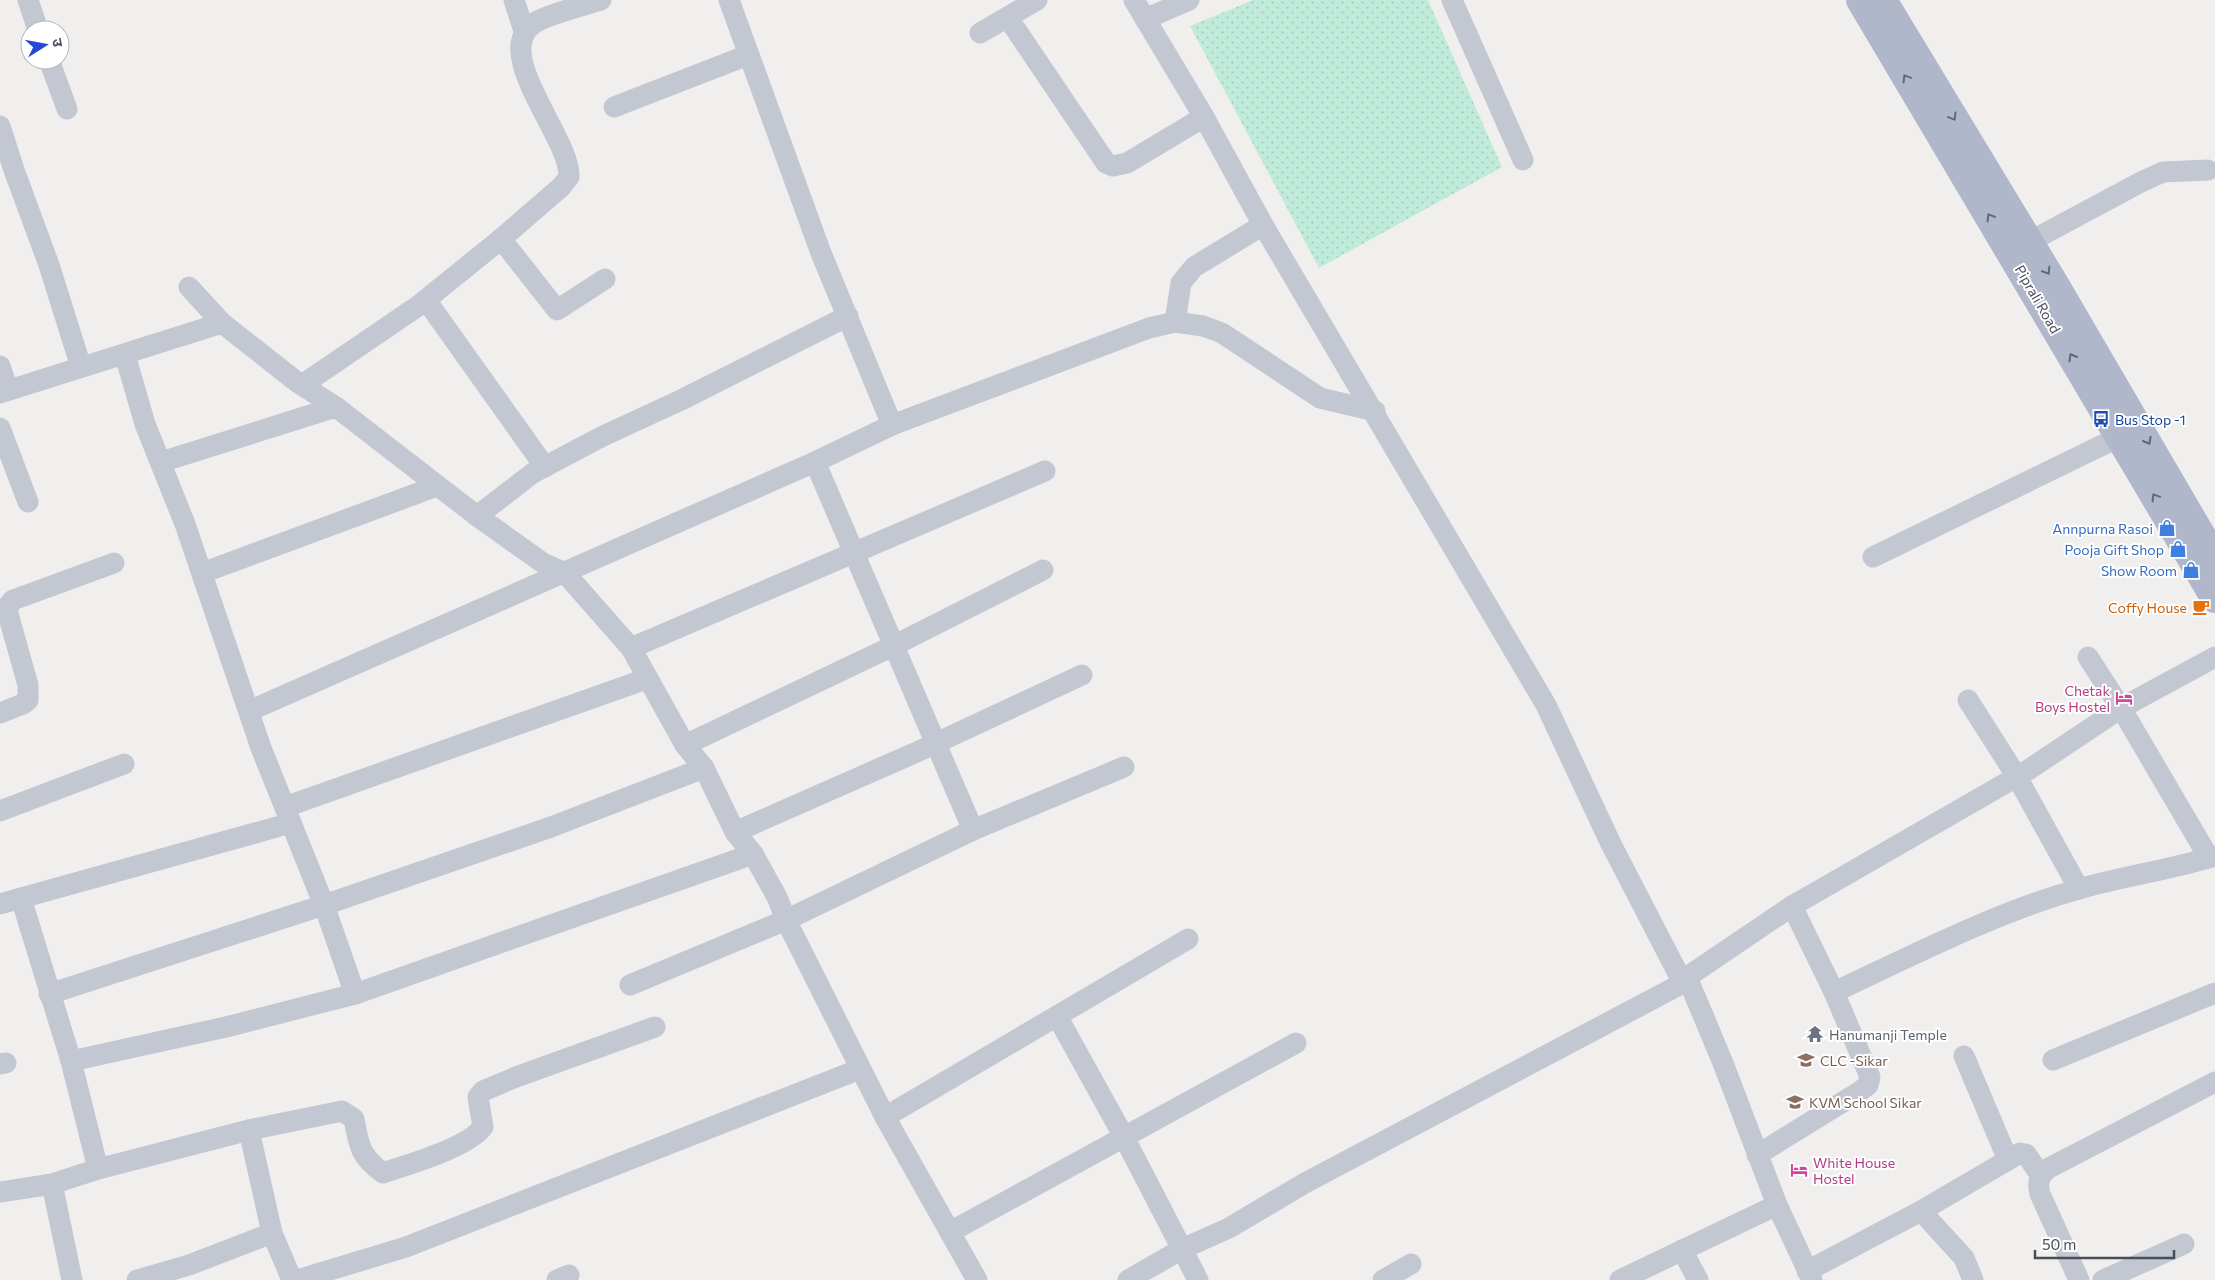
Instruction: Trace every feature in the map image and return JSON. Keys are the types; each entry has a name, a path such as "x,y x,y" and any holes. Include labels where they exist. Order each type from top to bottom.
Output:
{"main road":[{"name":"Piprali Road","path":"1860,0 2215,599"},
{"path":"1883,0 2139,426 2215,558"}],"street":[{"path":"28,0 35,20"},
{"path":"302,385 426,300 502,239 561,187 569,177 567,158 524,71 520,46 524,31 514,0"},
{"path":"524,31 534,23 601,0"},
{"path":"729,0 820,253 848,316 892,425"},
{"path":"980,32 1037,0"},
{"path":"1134,0 1204,117 1263,225 1375,411 1546,705 1611,844 1685,980 1723,1063 1756,1155 1777,1205 1810,1276 2024,1152 2041,1176"},
{"path":"1146,19 1189,0"},
{"path":"1452,0 1523,160"},
{"path":"1008,18 1106,163 1113,166 1127,163 1204,117"},
{"path":"614,107 748,55"},
{"path":"52,70 66,109"},
{"path":"0,126 7,173 49,265 81,367"},
{"path":"2029,242 2163,172 2208,170"},
{"path":"1175,322 1182,283 1194,268 1263,225"},
{"path":"502,239 557,310 605,279"},
{"path":"189,287 222,323 302,385 336,407 477,516 543,563 565,573 630,648 685,745 704,768 736,832 753,854 777,897 786,920 885,1117 977,1280"},
{"path":"426,300 545,467"},
{"path":"477,516 533,473 601,437 681,400 848,316"},
{"path":"249,711 815,462 892,425 1149,328 1175,322 1203,326 1222,332 1320,398 1375,411"},
{"path":"0,366 4,391 125,355 222,323"},
{"path":"125,355 145,424 202,573 249,711 324,905 355,994"},
{"path":"161,462 336,407"},
{"path":"0,428 28,502"},
{"path":"1873,557 2119,436"},
{"path":"815,462 852,552 974,830"},
{"path":"630,648 1045,471"},
{"path":"202,573 438,486"},
{"path":"0,713 23,704 28,700 28,685 8,614 8,606 13,600 114,563"},
{"path":"685,745 893,646 1043,570"},
{"path":"1834,992 1982,924 2079,889 2212,857 2088,657"},
{"path":"1128,1280 1182,1249 1229,1228 1304,1183 1685,980 1792,906 2017,776 2121,708 2215,657"},
{"path":"736,832 935,744 1082,675"},
{"path":"0,904 288,815 646,679"},
{"path":"1968,700 2017,776 2079,889"},
{"path":"0,811 124,764"},
{"path":"630,985 786,920 974,830 1124,767"},
{"path":"49,994 324,905 551,827 704,768"},
{"path":"71,1061 226,1027 355,994 753,854"},
{"path":"21,898 71,1061 98,1169"},
{"path":"1756,1155 1868,1085 1870,1077 1834,992 1792,906"},
{"path":"885,1117 1188,940"},
{"path":"2053,1060 2215,992"},
{"path":"1057,1016 1124,1137 1198,1280"},
{"path":"0,1192 52,1184 98,1169 249,1130 342,1110 354,1119 359,1146 368,1162 383,1173 428,1158 477,1135 483,1127 478,1097 483,1091 516,1077 654,1027"},
{"path":"950,1232 1296,1043"},
{"path":"1964,1056 2008,1160"},
{"path":"297,1280 406,1247 860,1069"},
{"path":"2079,1280 2040,1194 2038,1184 2041,1176 2047,1169 2215,1082"},
{"path":"249,1130 272,1232 292,1280"},
{"path":"52,1184 72,1280"},
{"path":"1620,1280 1777,1205"},
{"path":"1921,1211 1964,1258 1973,1280"},
{"path":"137,1280 189,1265 272,1232"},
{"path":"2103,1280 2184,1244"},
{"path":"1682,1250 1698,1280"},
{"path":"1383,1280 1411,1264"}],"green space":[{"path":"1253,0 1428,0 1502,167 1319,268 1190,26"}],"place":[{"name":"Bus Stop -1","path":"2101,419"},
{"name":"Annpurna Rasoi","path":"2167,528"},
{"name":"Pooja Gift Shop","path":"2178,549"},
{"name":"Show Room","path":"2191,570"},
{"name":"Coffy House","path":"2201,607"},
{"name":"Chetak Boys Hostel","path":"2124,698"},
{"name":"Hanumanji Temple","path":"1815,1034"},
{"name":"CLC -Sikar","path":"1806,1060"},
{"name":"KVM School Sikar","path":"1795,1102"},
{"name":"White House Hostel","path":"1799,1170"}]}
